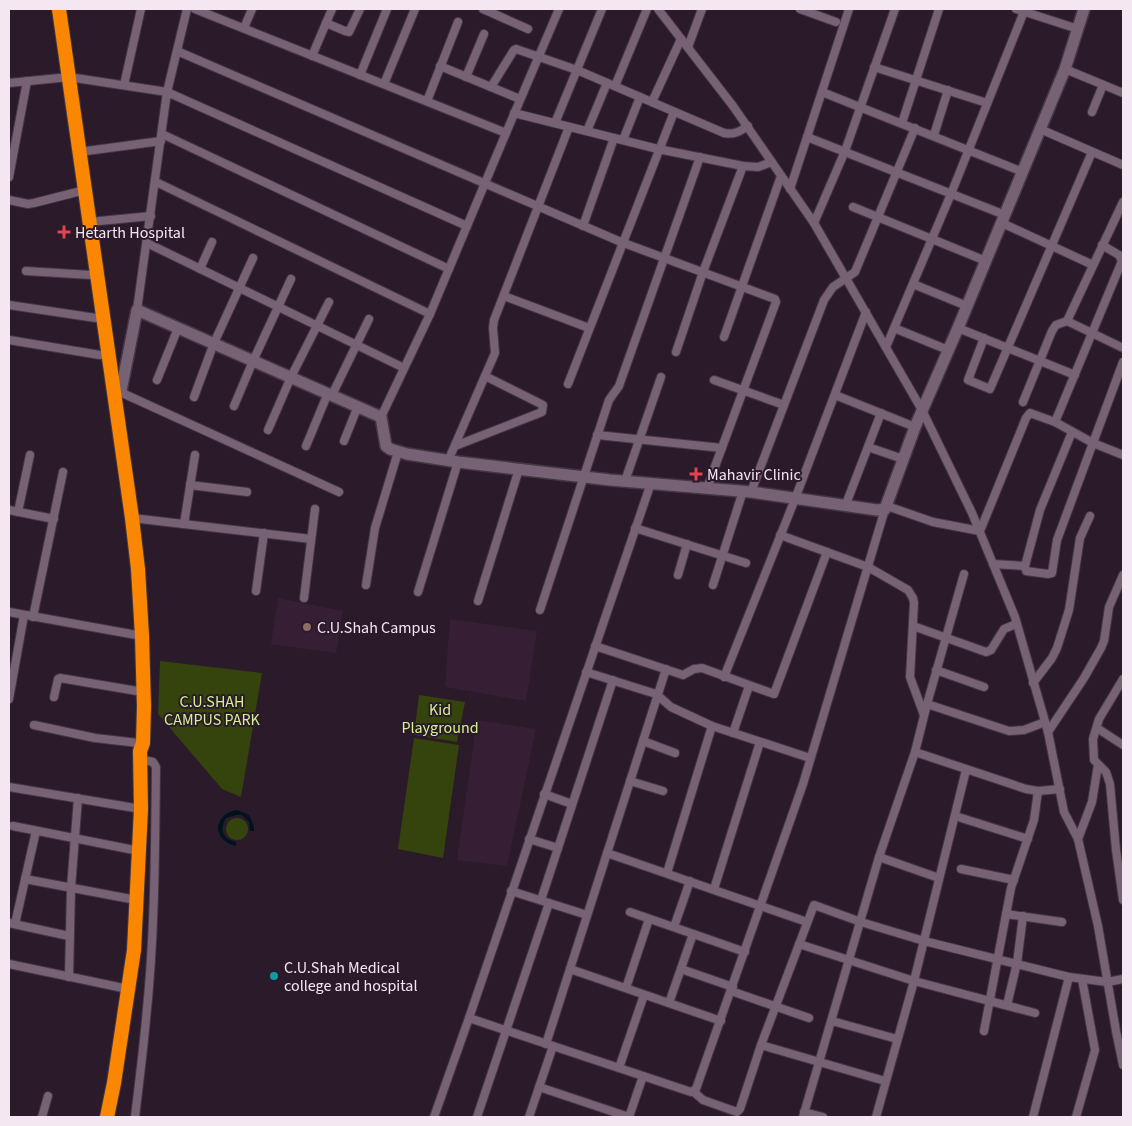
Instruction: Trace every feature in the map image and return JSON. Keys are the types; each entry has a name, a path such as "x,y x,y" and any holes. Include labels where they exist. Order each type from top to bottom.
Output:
{"highway":[{"path":"53,9 79,152 90,276 139,636 144,706 143,738 140,751"},
{"path":"60,9 66,77 82,191 89,222 117,392 138,569 139,636 137,691 141,809 134,950 107,1117"}],"street":[{"path":"124,85 141,9"},
{"path":"187,9 168,92 137,310 117,392 339,492"},
{"path":"195,9 506,132"},
{"path":"244,28 252,9"},
{"path":"312,56 332,9"},
{"path":"326,23 345,32 350,32 360,9"},
{"path":"360,75 387,9"},
{"path":"384,84 415,9"},
{"path":"483,9 528,28"},
{"path":"559,9 430,314 381,417 386,446 390,450 398,452 453,461 584,477 747,491 877,510 886,507 933,522 980,531"},
{"path":"555,123 602,9"},
{"path":"587,132 647,9"},
{"path":"659,9 748,126 814,223 922,410 980,531 1016,624 1048,732 1064,812 1078,839 1098,926 1123,1065"},
{"path":"688,47 702,9"},
{"path":"800,9 836,22"},
{"path":"790,189 850,9"},
{"path":"814,223 845,151 895,9"},
{"path":"902,123 939,9"},
{"path":"1016,9 1025,10 1078,29"},
{"path":"694,1092 698,1086 745,952 810,758 886,507 903,459 915,426 958,328 1065,69 1084,9"},
{"path":"886,347 951,194 1025,10"},
{"path":"427,101 458,22"},
{"path":"466,77 484,34"},
{"path":"652,102 681,39"},
{"path":"491,87 516,49 577,70 724,133 737,133 748,126"},
{"path":"177,51 621,242 776,300 707,488"},
{"path":"440,66 520,99"},
{"path":"874,67 987,102"},
{"path":"1065,69 1123,93"},
{"path":"9,83 66,77 168,92 467,226"},
{"path":"9,177 27,81"},
{"path":"1092,112 1103,85"},
{"path":"934,135 948,90"},
{"path":"822,92 1023,172"},
{"path":"583,226 618,139 640,97"},
{"path":"568,384 621,242 674,112"},
{"path":"514,113 658,149 744,166 758,166 772,162"},
{"path":"418,592 453,461 454,446 495,353 493,324 569,127"},
{"path":"713,585 722,555 784,405 824,300 834,287 855,272 915,128"},
{"path":"1040,129 1123,165"},
{"path":"79,152 162,137 449,269"},
{"path":"807,137 951,194 1003,219 1050,246 1093,266"},
{"path":"984,338 968,380 989,389 992,388 1050,246 1092,152"},
{"path":"540,610 609,400 619,386 700,157"},
{"path":"676,352 703,272 744,166"},
{"path":"724,337 781,176"},
{"path":"156,182 430,314"},
{"path":"9,200 21,203 34,203 82,191"},
{"path":"1068,321 1123,202"},
{"path":"853,207 986,261"},
{"path":"89,222 151,216"},
{"path":"200,269 212,242"},
{"path":"147,243 404,368"},
{"path":"1055,422 1122,261 1119,255 1102,245"},
{"path":"194,397 214,343 253,258"},
{"path":"26,270 90,276"},
{"path":"234,406 253,360 291,279"},
{"path":"913,284 967,306"},
{"path":"504,296 589,328"},
{"path":"268,430 291,378 329,302"},
{"path":"9,305 96,318"},
{"path":"137,310 381,417"},
{"path":"724,676 795,499 866,312"},
{"path":"306,446 330,394 369,319"},
{"path":"1023,402 1054,327 1060,322 1068,321 1123,348"},
{"path":"157,380 178,328"},
{"path":"894,328 948,350"},
{"path":"958,328 1075,375"},
{"path":"9,340 100,355"},
{"path":"1072,432 1040,510 1025,566 1026,571 1052,573 1056,540 1123,362"},
{"path":"454,446 544,410 543,405 485,376"},
{"path":"625,481 661,377"},
{"path":"714,380 784,405"},
{"path":"835,395 915,426"},
{"path":"344,441 358,406"},
{"path":"846,504 881,413"},
{"path":"980,531 1028,414 1033,413 1055,422 1092,443 1123,455"},
{"path":"598,435 722,448"},
{"path":"868,446 903,459"},
{"path":"366,585 376,523 398,452"},
{"path":"18,512 30,455"},
{"path":"184,524 195,455"},
{"path":"478,601 519,469"},
{"path":"33,617 63,472"},
{"path":"434,1117 651,483"},
{"path":"190,485 247,492"},
{"path":"304,598 315,509"},
{"path":"9,510 54,519"},
{"path":"1033,683 1052,658 1057,648 1070,604 1080,538 1090,516"},
{"path":"132,518 312,539"},
{"path":"636,528 746,563"},
{"path":"256,591 264,533"},
{"path":"780,535 868,567 905,588 911,594 914,603 910,677 924,715"},
{"path":"678,575 687,544"},
{"path":"595,646 683,675 694,669 702,668 772,694 776,693 827,552"},
{"path":"993,564 1025,566"},
{"path":"823,1117 804,1115 879,857 914,752 964,574"},
{"path":"1048,732 1084,678 1101,648 1105,636 1109,607 1123,575"},
{"path":"9,612 139,636"},
{"path":"9,699 24,615"},
{"path":"913,626 988,652 1004,629 1016,624"},
{"path":"528,1117 539,1087 570,969 666,669"},
{"path":"936,670 984,687"},
{"path":"586,672 657,696 671,707 712,726 810,758"},
{"path":"54,697 58,679 60,678 137,691"},
{"path":"1123,679 1100,719 1093,739 1094,760 1106,772 1110,784 1120,852 1123,900"},
{"path":"540,900 613,680"},
{"path":"733,733 749,686"},
{"path":"927,704 1009,731 1024,730 1044,722"},
{"path":"34,725 95,738 140,751 156,767 152,933 147,1008 135,1117"},
{"path":"667,873 712,726"},
{"path":"1097,728 1123,746"},
{"path":"643,741 675,753"},
{"path":"714,889 760,742"},
{"path":"914,752 1026,789 1038,791 1060,789"},
{"path":"1078,839 1092,802 1098,765"},
{"path":"876,1117 914,981 966,770"},
{"path":"630,781 663,791"},
{"path":"9,787 141,809"},
{"path":"984,1031 1006,914 1014,880 1036,814 1038,791"},
{"path":"544,794 572,804"},
{"path":"69,977 71,888 78,798"},
{"path":"954,816 1028,839"},
{"path":"12,826 139,851"},
{"path":"36,831 12,924 69,936"},
{"path":"529,839 558,848"},
{"path":"607,853 807,922"},
{"path":"879,857 939,878"},
{"path":"961,869 1014,880"},
{"path":"25,879 136,900"},
{"path":"674,927 690,881"},
{"path":"511,891 587,915"},
{"path":"477,1117 549,903"},
{"path":"469,1018 694,1092 702,1100 737,1112 740,1109 761,1046 814,905 861,922 924,940 1069,977 1107,982 1123,978"},
{"path":"630,912 745,952"},
{"path":"1006,914 1062,922"},
{"path":"1007,1005 1017,963 1023,916"},
{"path":"626,988 649,919"},
{"path":"669,1003 693,934"},
{"path":"799,944 914,981 1035,1013"},
{"path":"9,964 128,989"},
{"path":"570,969 721,1021"},
{"path":"681,969 809,1018"},
{"path":"1032,1117 1069,977"},
{"path":"1076,1117 1094,1050 1082,979"},
{"path":"620,1068 644,994"},
{"path":"832,1021 898,1039"},
{"path":"761,1046 885,1081"},
{"path":"539,1087 629,1117 643,1076"},
{"path":"42,1117 48,1096"}],"shaded area":[{"name":"C.U.Shah Campus","path":"278,598 343,611 336,653 271,644"},
{"path":"450,619 537,631 526,701 445,687"},
{"path":"477,720 536,729 507,866 457,860"}],"green space":[{"name":"C.U.SHAH CAMPUS PARK","path":"160,661 262,673 241,797 222,789 158,714"},
{"name":"Kid Playground","path":"419,695 465,702 457,742 414,735"},
{"path":"414,738 459,745 443,858 398,849"},
{"path":"237,818 245,821 248,829 245,837 237,840 229,837 226,829 229,821"}],"water":[{"path":"237,810 249,815 254,831 250,831 249,822 242,815 226,818 223,833 228,839 236,842 236,846 222,838 218,827 223,816"}],"place":[{"name":"Hetarth Hospital","path":"64,232"},
{"name":"Mahavir Clinic","path":"696,474"},
{"name":"C.U.Shah Campus","path":"307,627"},
{"name":"C.U.Shah Medical college and hospital","path":"274,976"}]}
